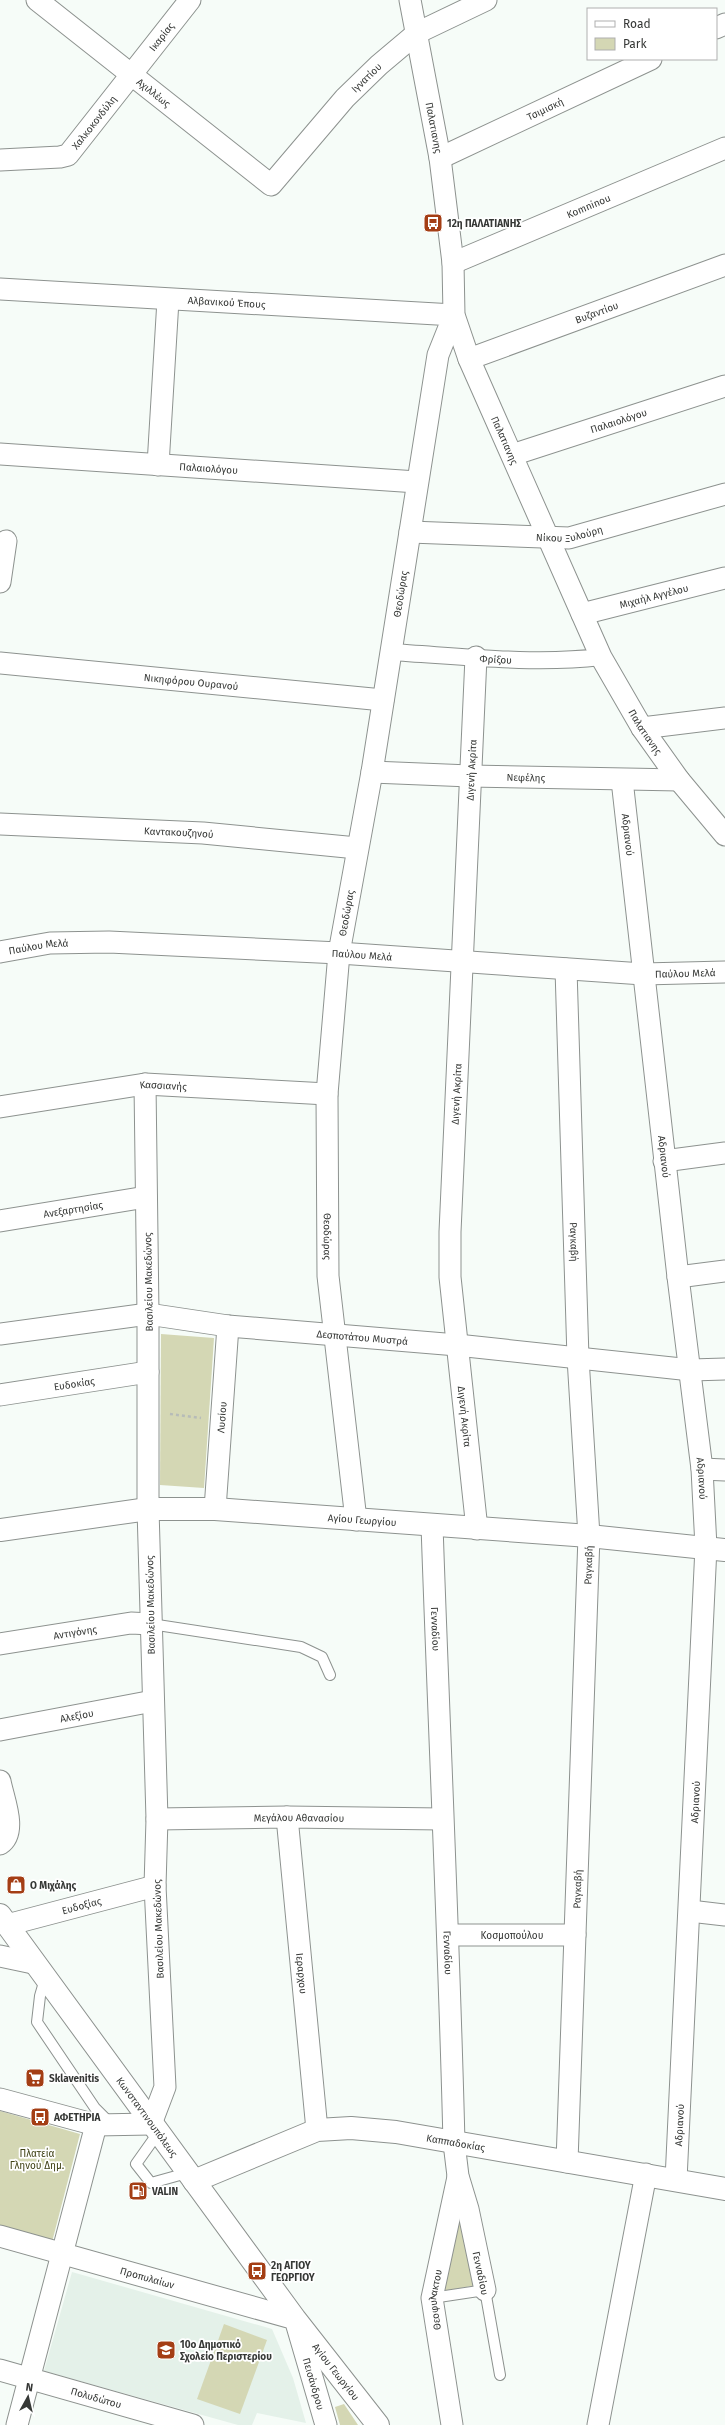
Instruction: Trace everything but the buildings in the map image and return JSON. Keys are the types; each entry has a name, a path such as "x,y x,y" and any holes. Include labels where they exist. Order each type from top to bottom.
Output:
{"street":[{"name":"Αχιλλέως","path":"37,0 270,185"},
{"name":"Ικαρίας","path":"132,74 190,0"},
{"name":"Παλατιανης","path":"410,0 440,158 453,263 454,315 469,359 601,657 642,728 680,780 725,835"},
{"name":"Ιγνατίου","path":"270,185 345,98 417,33 486,0"},
{"name":"Τσιμισκή","path":"440,158 649,60"},
{"name":"Χαλκοκονδύλη","path":"0,160 60,157 68,155 132,74"},
{"name":"Komninou","path":"453,263 725,148"},
{"name":"Βυζαντίου","path":"469,359 725,265"},
{"name":"Αλβανικού Έπους","path":"0,289 168,300 454,315"},
{"path":"158,465 168,300"},
{"name":"Θεοδώρας","path":"356,1520 328,1276 327,1094 339,953 372,772 438,355 454,315"},
{"name":"Παλαιολόγου","path":"512,455 725,386"},
{"name":"Παλαιολόγου","path":"0,454 417,482"},
{"name":"Νίκου Ξυλούρη","path":"410,532 569,538 725,494"},
{"path":"0,582 6,541"},
{"name":"Μιχαήλ Αγγέλου","path":"582,614 725,578"},
{"name":"Φρίξου","path":"390,652 476,657 577,660 601,657"},
{"name":"Διγενή Ακρίτα","path":"476,657 450,1232 450,1278 477,1529"},
{"name":"Νικηφόρου Ουρανού","path":"0,663 383,700"},
{"path":"642,728 725,718"},
{"name":"Νεφέλης","path":"372,772 622,780 680,780"},
{"name":"Αδριανού","path":"622,780 678,1277 691,1370 702,1469 716,1549 690,1912 676,2180"},
{"name":"Καντακουζηνού","path":"0,824 203,833 357,848"},
{"name":"Παύλου Μελά","path":"0,952 50,943 109,942 339,953 643,974 725,972"},
{"name":"Ραγκαβή","path":"566,969 578,1358 589,1536 567,2162"},
{"name":"Κασσιανής","path":"0,1107 145,1084 327,1094"},
{"name":"Βασιλείου Μακεδώνος","path":"145,1084 149,1404 148,1509 152,1701 157,1819 155,1886 165,2087 155,2129"},
{"path":"664,1161 725,1153"},
{"name":"Ανεξαρτησίας","path":"0,1221 146,1197"},
{"path":"678,1277 725,1271"},
{"name":"Δεσποτάτου Μυστρά","path":"0,1334 148,1314 228,1326 335,1337 457,1345 691,1370 725,1369"},
{"name":"Λυσίου","path":"215,1508 228,1326"},
{"name":"Ευδοκίας","path":"0,1395 148,1372"},
{"path":"702,1469 725,1470"},
{"name":"Αγίου Γεωργίου","path":"0,1530 148,1509 215,1508 356,1520 589,1536 716,1549"},
{"name":"Γενναδίου","path":"432,1525 442,1819 448,1935 454,2143 458,2176 468,2209 485,2290"},
{"name":"Αντιγόνης","path":"0,1644 131,1623 151,1624"},
{"name":"Αλεξίου","path":"0,1730 152,1701"},
{"path":"0,1781 9,1824 8,1835 0,1844"},
{"name":"Μεγάλου Αθανασίου","path":"157,1819 287,1817 442,1819"},
{"name":"Ιεραρχου","path":"287,1817 317,2130"},
{"name":"Ευδοξίας","path":"4,1920 155,1886"},
{"path":"690,1912 725,1915"},
{"name":"Κωνσταντινουπόλεως","path":"4,1920 39,1971 294,2319"},
{"name":"Κοσμοπούλου","path":"448,1935 575,1936"},
{"path":"0,1956 39,1971"},
{"path":"0,2099 104,2125 155,2129"},
{"path":"17,2425 63,2254 104,2125"},
{"name":"Καππαδοκίας","path":"191,2177 317,2130 374,2129 646,2174 725,2189"},
{"path":"598,2425 646,2174"},
{"name":"Θεοφυλακτου","path":"452,2425 432,2298 458,2176"},
{"name":"Προπυλαίων","path":"0,2236 294,2319"},
{"name":"Αγίου Γεωργίου","path":"294,2319 378,2425"},
{"name":"Πεισάνδρου","path":"294,2319 326,2425"},
{"name":"Πολυδώτου","path":"0,2370 193,2425"}],"lane":[{"path":"151,1624 301,1647 322,1657 330,1675"},
{"path":"39,1971 40,1996 37,2022 95,2108 104,2125"},
{"path":"155,2129 136,2164 151,2183 191,2177"},
{"path":"432,2298 485,2290"},
{"name":"Γενναδίου","path":"485,2290 500,2375"}],"path":[{"path":"149,1404 163,1413 221,1419"}],"shaded area":[{"name":"10ο Δημοτικό Σχολείο Περιστερίου","path":"72,2272 272,2329 293,2378 306,2423 257,2413 252,2425 238,2425 44,2371"}],"green space":[{"path":"161,1334 214,1338 204,1488 160,1485"},
{"name":"Πλατεία Γληνού Δημ.","path":"0,2111 80,2134 52,2242 0,2227"},
{"path":"459,2216 477,2285 445,2291 444,2276"},
{"path":"224,2324 267,2340 240,2414 197,2399"},
{"path":"344,2404 358,2425 340,2425 335,2407"}],"place":[{"name":"12η ΠΑΛΑΤΙΑΝΗΣ","path":"433,223"},
{"name":"Ο Μιχάλης","path":"16,1885"},
{"name":"Sklavenitis","path":"35,2078"},
{"name":"ΑΦΕΤΗΡΙΑ","path":"40,2117"},
{"name":"VALIN","path":"138,2191"},
{"name":"2η ΑΓΙΟΥ ΓΕΩΡΓΙΟΥ","path":"257,2271"},
{"name":"10ο Δημοτικό Σχολείο Περιστερίου","path":"166,2350"}]}
